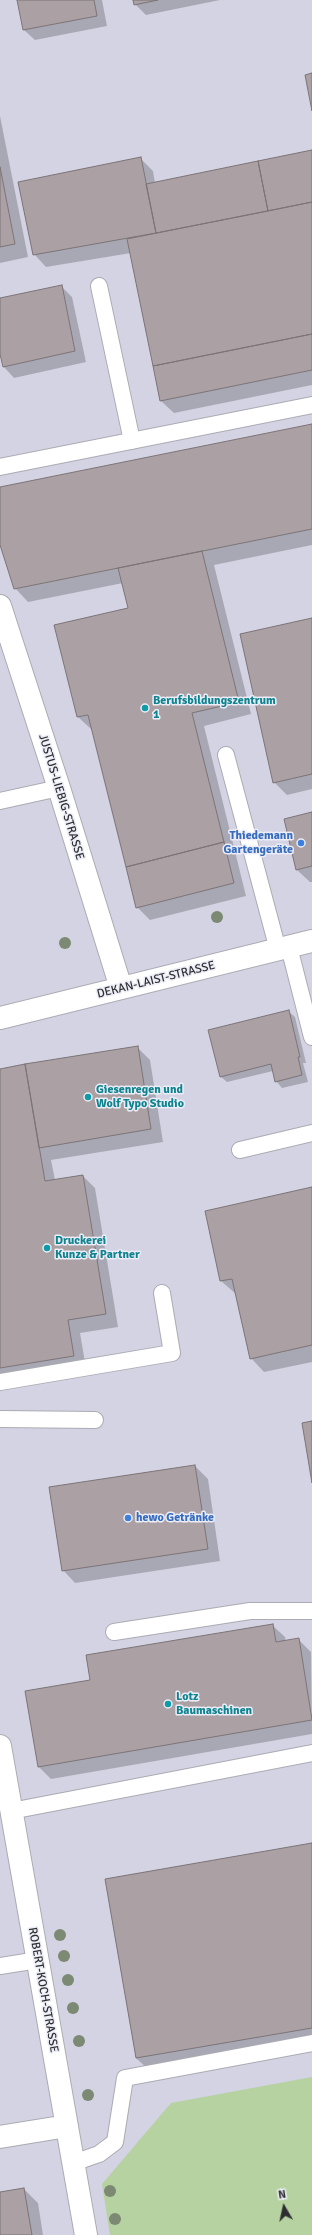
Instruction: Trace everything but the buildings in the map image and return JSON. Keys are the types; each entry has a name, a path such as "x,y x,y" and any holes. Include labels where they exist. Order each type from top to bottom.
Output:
{"street":[{"name":"JUSTUS-LIEBIG-STRASSE","path":"0,606 59,788 121,988"},
{"name":"DEKAN-LAIST-STRASSE","path":"0,1018 312,941"},
{"name":"ROBERT-KOCH-STRASSE","path":"0,1746 86,2235"},
{"path":"0,2137 67,2126"}],"lane":[{"path":"99,286 132,441"},
{"path":"0,467 312,405"},
{"path":"226,755 312,1037"},
{"path":"0,801 59,788"},
{"path":"240,1150 312,1133"},
{"path":"0,1382 172,1352 162,1293"},
{"path":"0,1419 95,1420"},
{"path":"114,1632 250,1611 312,1611"},
{"path":"11,1811 312,1753"},
{"path":"0,1966 38,1960"},
{"path":"73,2163 99,2154 115,2142 125,2078 312,2043"}],"shaded area":[{"path":"0,0 312,0 312,2235 0,2235"}],"green space":[{"path":"312,2077 312,2235 110,2235 102,2184 171,2103"}],"place":[{"name":"Berufsbildungszentrum 1","path":"145,708"},
{"name":"Thiedemann Gartengeräte","path":"301,843"},
{"name":"Giesenregen und Wolf Typo Studio","path":"88,1097"},
{"name":"Druckerei Kunze & Partner","path":"47,1248"},
{"name":"hewo Getränke","path":"128,1518"},
{"name":"Lotz Baumaschinen","path":"168,1704"}]}
